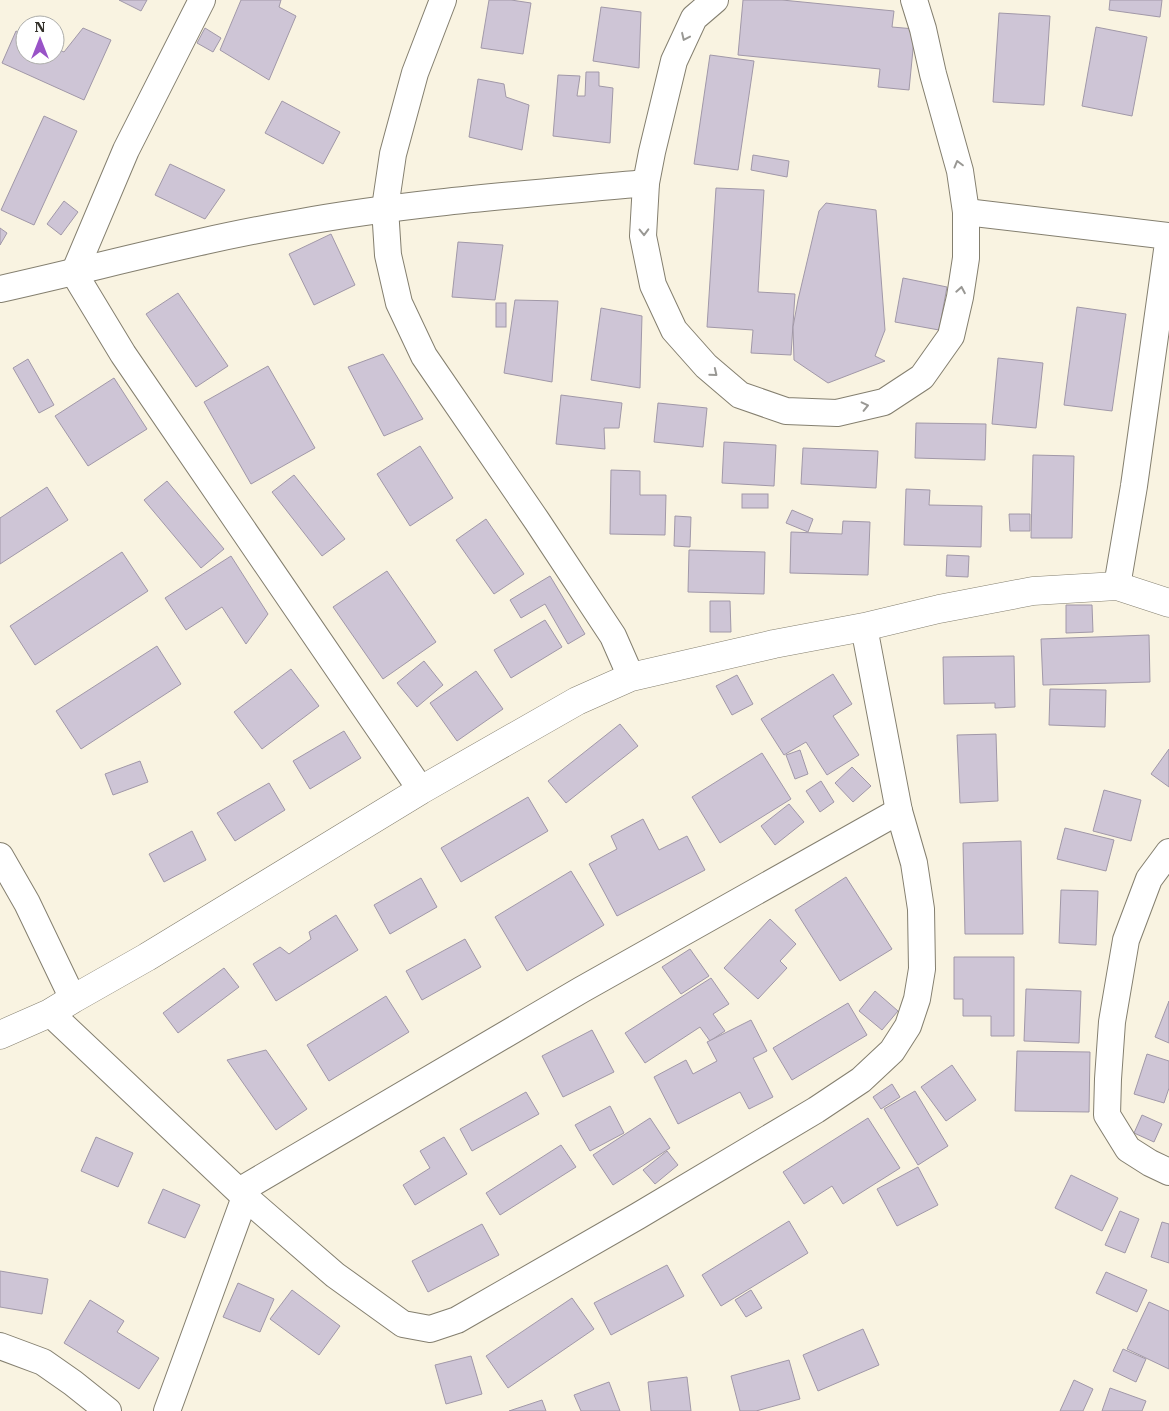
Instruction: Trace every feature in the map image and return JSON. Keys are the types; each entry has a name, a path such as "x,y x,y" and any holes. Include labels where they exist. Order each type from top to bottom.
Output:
{"street":[{"path":"74,273 126,150 202,0"},
{"path":"443,0 415,73 394,154 385,208 388,255 399,303 424,356 613,636 630,677"},
{"path":"715,0 694,18 674,61 652,152 646,183 643,236 653,285 674,330 706,366 740,395 786,411 837,413 884,402 922,377 951,336 960,297 966,258 966,212 960,171 914,0"},
{"path":"0,289 294,223 385,208 646,183"},
{"path":"966,212 1169,234 1134,486 1117,586"},
{"path":"74,273 123,354 421,790"},
{"path":"0,1035 50,1013 147,957 421,790 577,701 630,677 774,644 1033,591 1117,586 1169,603"},
{"path":"50,1013 242,1194 335,1274 403,1324 430,1329 457,1320 638,1216 816,1110 861,1080 892,1052 908,1026 917,999 922,969 921,909 914,863 899,811 864,627"},
{"path":"167,1411 242,1194 581,990 899,811"},
{"path":"1169,852 1149,879 1126,940 1112,1022 1107,1115 1128,1149 1169,1172"},
{"path":"0,856 27,904 73,999"},
{"path":"0,1346 43,1362 74,1383 108,1411"}],"building":[{"path":"119,0 147,0 141,11"},
{"path":"241,0 281,0 279,7 296,16 269,80 220,50"},
{"path":"489,0 511,0 531,3 523,54 481,48"},
{"path":"743,0 782,0 894,11 892,27 915,29 909,90 878,87 880,69 738,55"},
{"path":"1110,0 1162,0 1160,17 1109,10"},
{"path":"601,7 641,12 639,68 593,61"},
{"path":"999,13 1050,16 1044,105 993,102"},
{"path":"1096,27 1147,37 1132,116 1082,106"},
{"path":"83,28 111,40 84,100 2,63 15,33 15,65 65,65 65,51"},
{"path":"205,28 221,38 213,52 197,43"},
{"path":"710,55 754,61 738,170 694,164"},
{"path":"586,72 599,72 599,86 613,88 610,143 553,136 558,75 580,76 577,96 585,96"},
{"path":"478,79 504,84 506,97 529,105 522,150 469,137"},
{"path":"282,101 340,132 323,164 265,133"},
{"path":"44,116 77,131 34,225 1,210"},
{"path":"753,155 789,161 787,177 751,170"},
{"path":"170,164 225,190 205,219 155,195"},
{"path":"716,188 764,190 758,292 795,294 791,355 751,353 753,330 707,327"},
{"path":"64,201 78,212 61,235 47,224"},
{"path":"826,203 876,210 885,330 875,356 885,361 828,383 794,360 793,327 819,211"},
{"path":"0,228 7,233 0,245"},
{"path":"331,234 355,285 314,305 289,254"},
{"path":"458,242 503,245 495,300 452,297"},
{"path":"903,278 947,287 939,330 895,322"},
{"path":"178,293 228,366 196,387 146,314"},
{"path":"515,300 558,301 552,382 504,373"},
{"path":"496,303 506,303 506,327 496,327"},
{"path":"1077,307 1126,314 1112,411 1064,405"},
{"path":"601,308 642,316 640,388 591,380"},
{"path":"383,354 423,419 384,436 348,367"},
{"path":"998,358 1043,363 1036,428 992,424"},
{"path":"28,359 54,405 39,413 13,368"},
{"path":"268,366 315,448 251,484 204,402"},
{"path":"114,378 147,429 88,466 55,416"},
{"path":"561,395 622,403 619,428 604,428 605,449 556,444"},
{"path":"658,403 707,408 703,447 654,442"},
{"path":"916,423 986,424 985,460 915,458"},
{"path":"724,442 776,445 774,486 722,483"},
{"path":"420,446 453,498 410,526 377,474"},
{"path":"803,448 878,451 876,488 801,484"},
{"path":"1033,455 1074,456 1072,538 1031,538"},
{"path":"611,470 640,471 640,495 666,495 665,535 610,534"},
{"path":"294,475 345,539 322,556 272,492"},
{"path":"167,481 224,549 201,568 144,500"},
{"path":"47,487 68,520 0,564 0,518"},
{"path":"906,489 930,490 929,505 982,506 981,547 904,545"},
{"path":"742,494 768,494 768,508 742,508"},
{"path":"792,510 813,519 808,532 786,523"},
{"path":"1009,514 1030,514 1030,531 1010,531"},
{"path":"675,516 691,517 690,547 674,546"},
{"path":"486,519 524,574 494,594 456,540"},
{"path":"843,521 870,522 868,575 790,573 791,532 842,534"},
{"path":"689,550 765,552 764,594 688,592"},
{"path":"122,552 148,591 35,665 10,626"},
{"path":"947,555 969,556 968,577 946,576"},
{"path":"231,556 268,614 246,644 222,607 186,630 165,598"},
{"path":"387,571 436,642 383,679 333,607"},
{"path":"550,576 585,634 568,644 545,604 521,618 510,600"},
{"path":"710,601 730,601 731,632 710,632"},
{"path":"1066,605 1092,605 1093,632 1066,633"},
{"path":"545,620 562,647 511,678 494,650"},
{"path":"1149,635 1150,682 1043,685 1041,639"},
{"path":"157,646 181,684 81,749 56,711"},
{"path":"1014,656 1015,707 995,708 995,703 944,704 943,657"},
{"path":"424,661 443,685 417,707 397,683"},
{"path":"291,669 319,706 262,749 234,712"},
{"path":"476,671 503,709 457,741 430,703"},
{"path":"833,674 852,704 833,716 859,755 827,775 806,742 784,755 761,719"},
{"path":"737,675 753,704 732,715 716,686"},
{"path":"1050,689 1106,690 1105,727 1049,725"},
{"path":"620,724 638,746 566,803 548,781"},
{"path":"344,731 361,758 310,789 293,761"},
{"path":"996,734 998,801 960,803 957,735"},
{"path":"1169,749 1169,787 1151,774"},
{"path":"800,750 808,774 795,779 786,755"},
{"path":"762,753 791,799 720,843 692,797"},
{"path":"140,761 148,782 113,795 105,774"},
{"path":"852,767 871,786 853,802 835,783"},
{"path":"821,781 834,802 820,812 806,791"},
{"path":"269,783 285,810 235,841 217,813"},
{"path":"1104,790 1141,800 1131,841 1093,831"},
{"path":"528,797 548,831 461,882 441,848"},
{"path":"789,804 804,822 775,845 761,826"},
{"path":"643,819 659,850 687,836 705,870 617,916 589,864 617,849 611,836"},
{"path":"1065,828 1114,840 1106,871 1057,859"},
{"path":"192,831 206,860 164,882 149,854"},
{"path":"1021,841 1023,934 965,934 963,843"},
{"path":"571,871 604,925 527,971 495,917"},
{"path":"846,877 892,949 840,981 795,910"},
{"path":"421,878 437,907 390,934 374,905"},
{"path":"1061,890 1098,891 1096,945 1059,943"},
{"path":"336,915 358,950 276,1001 253,964 280,947 289,954 311,939 309,932"},
{"path":"770,919 796,944 780,961 787,968 758,999 724,968"},
{"path":"465,939 481,967 422,1000 406,971"},
{"path":"690,949 709,976 681,994 662,967"},
{"path":"954,957 1014,957 1014,1036 991,1036 991,1016 963,1016 963,999 954,999"},
{"path":"224,968 239,987 178,1033 163,1013"},
{"path":"711,978 729,1004 713,1014 725,1031 710,1041 700,1027 645,1063 625,1033"},
{"path":"1026,989 1081,991 1079,1043 1024,1041"},
{"path":"875,991 898,1011 882,1030 859,1011"},
{"path":"386,996 409,1032 329,1081 307,1045"},
{"path":"1169,1001 1169,1043 1155,1037"},
{"path":"848,1003 867,1035 792,1080 773,1048"},
{"path":"751,1020 767,1051 753,1058 773,1097 749,1109 740,1092 678,1124 654,1077 686,1060 693,1074 717,1061 707,1042"},
{"path":"592,1030 614,1072 563,1097 542,1056"},
{"path":"266,1050 307,1109 276,1130 227,1060"},
{"path":"1017,1051 1090,1052 1089,1112 1015,1111"},
{"path":"1147,1054 1169,1061 1169,1088 1164,1103 1134,1094"},
{"path":"952,1065 976,1100 946,1121 921,1087"},
{"path":"892,1084 900,1097 881,1109 873,1097"},
{"path":"915,1091 948,1146 918,1165 884,1109"},
{"path":"526,1092 539,1114 472,1151 460,1129"},
{"path":"610,1106 624,1133 590,1151 575,1125"},
{"path":"1142,1115 1162,1124 1154,1142 1134,1133"},
{"path":"650,1118 670,1148 613,1185 593,1155"},
{"path":"868,1118 900,1168 843,1204 832,1186 804,1204 783,1172"},
{"path":"96,1137 133,1153 118,1187 81,1171"},
{"path":"444,1137 467,1174 415,1205 403,1185 430,1168 420,1151"},
{"path":"561,1145 576,1167 500,1215 486,1193"},
{"path":"667,1151 678,1165 655,1184 643,1170"},
{"path":"918,1167 938,1205 897,1226 877,1189"},
{"path":"1071,1175 1118,1198 1102,1231 1055,1208"},
{"path":"163,1189 200,1205 185,1238 148,1223"},
{"path":"1120,1211 1139,1219 1125,1253 1105,1245"},
{"path":"789,1221 808,1253 721,1306 702,1275"},
{"path":"1162,1222 1169,1224 1169,1263 1151,1257"},
{"path":"482,1224 499,1255 428,1292 412,1261"},
{"path":"667,1265 684,1296 611,1335 594,1303"},
{"path":"0,1271 48,1279 42,1314 0,1307"},
{"path":"1106,1272 1147,1290 1137,1312 1096,1293"},
{"path":"238,1283 274,1299 260,1332 223,1317"},
{"path":"292,1290 340,1326 319,1355 270,1319"},
{"path":"751,1290 762,1308 746,1317 735,1300"},
{"path":"572,1298 594,1329 508,1388 486,1356"},
{"path":"90,1300 124,1321 117,1332 159,1358 139,1389 64,1343"},
{"path":"1149,1302 1169,1311 1169,1369 1127,1349"},
{"path":"863,1329 879,1365 818,1391 803,1355"},
{"path":"1123,1349 1146,1359 1136,1382 1113,1371"},
{"path":"471,1356 482,1394 446,1404 435,1365"},
{"path":"789,1360 800,1399 756,1411 740,1411 731,1376"},
{"path":"687,1377 691,1411 651,1411 648,1382"},
{"path":"1074,1380 1093,1389 1083,1411 1060,1411"},
{"path":"609,1382 620,1411 581,1411 574,1395"},
{"path":"1110,1388 1146,1401 1142,1411 1102,1411"},
{"path":"542,1400 546,1411 509,1411"}]}
